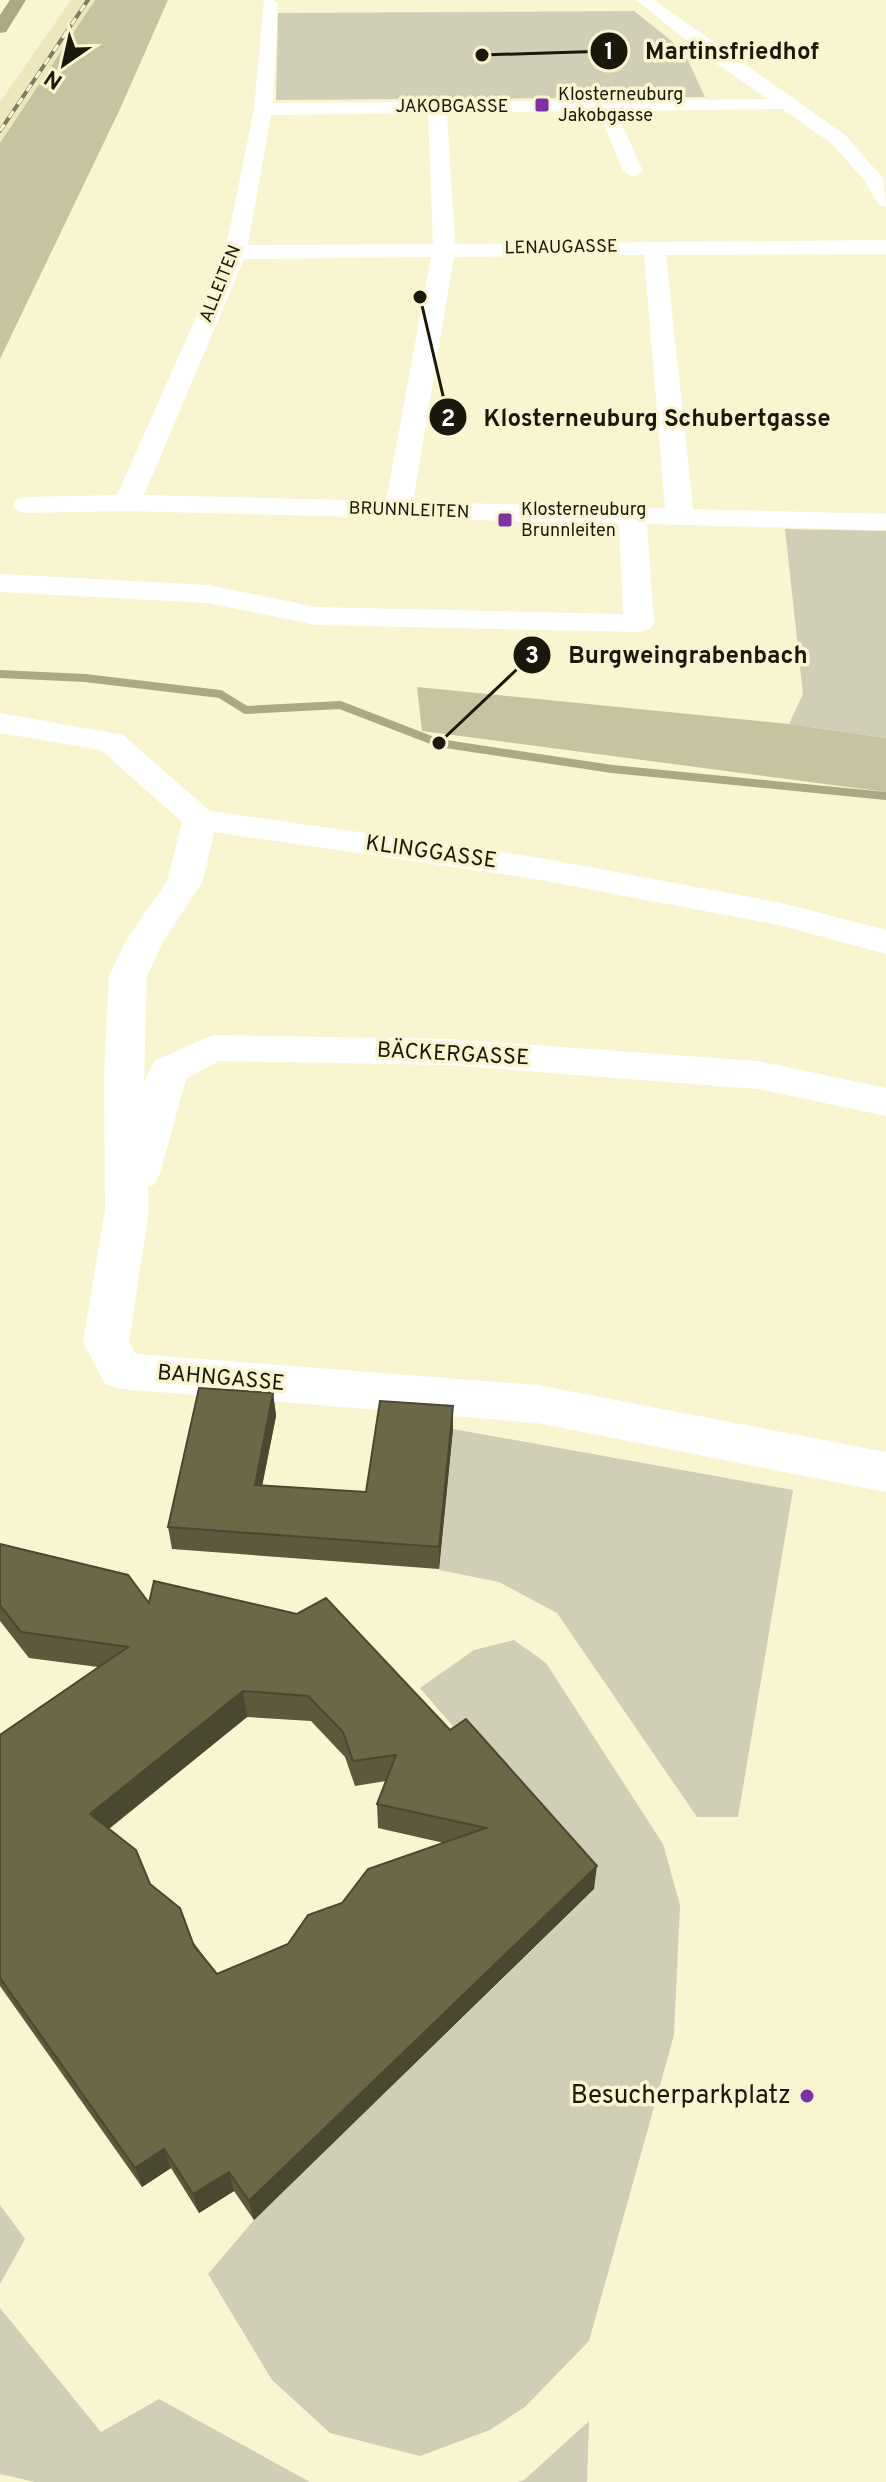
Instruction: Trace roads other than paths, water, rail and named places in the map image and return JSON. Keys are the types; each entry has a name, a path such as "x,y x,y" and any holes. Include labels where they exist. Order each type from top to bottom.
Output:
{"street":[{"path":"644,0 838,139 874,175 886,201"},
{"name":"ALLEITEN","path":"127,503 236,252 263,109 270,4"},
{"name":"JAKOBGASSE","path":"263,109 784,103"},
{"path":"605,106 633,171"},
{"path":"398,511 444,249 437,107"},
{"path":"654,247 680,519"},
{"name":"LENAUGASSE","path":"236,252 886,247"},
{"name":"BRUNNLEITEN","path":"27,505 127,503 886,522"},
{"path":"0,583 209,594 316,616 639,623 633,517"},
{"path":"0,723 111,742 200,820"},
{"name":"KLINGGASSE","path":"200,820 535,868 782,914 886,942"},
{"name":"BAHNGASSE","path":"200,820 185,881 144,942 128,976 124,1073 127,1210 106,1342 122,1371 537,1404 886,1472"},
{"name":"BÄCKERGASSE","path":"127,1210 168,1071 213,1048 448,1052 758,1075 886,1102"}],"waterway":[{"path":"0,28 18,0"},
{"path":"0,674 85,678 220,694 246,710 340,705 439,743 612,769 886,796"}],"railway":[{"path":"0,131 88,0"}],"place":[{"name":"Martinsfriedhof","path":"482,55"},
{"name":"Klosterneuburg Jakobgasse","path":"542,105"},
{"name":"Klosterneuburg Schubertgasse","path":"420,297"},
{"name":"Klosterneuburg Brunnleiten","path":"505,520"},
{"name":"Burgweingrabenbach","path":"439,743"},
{"name":"Besucherparkplatz","path":"807,2096"}]}
